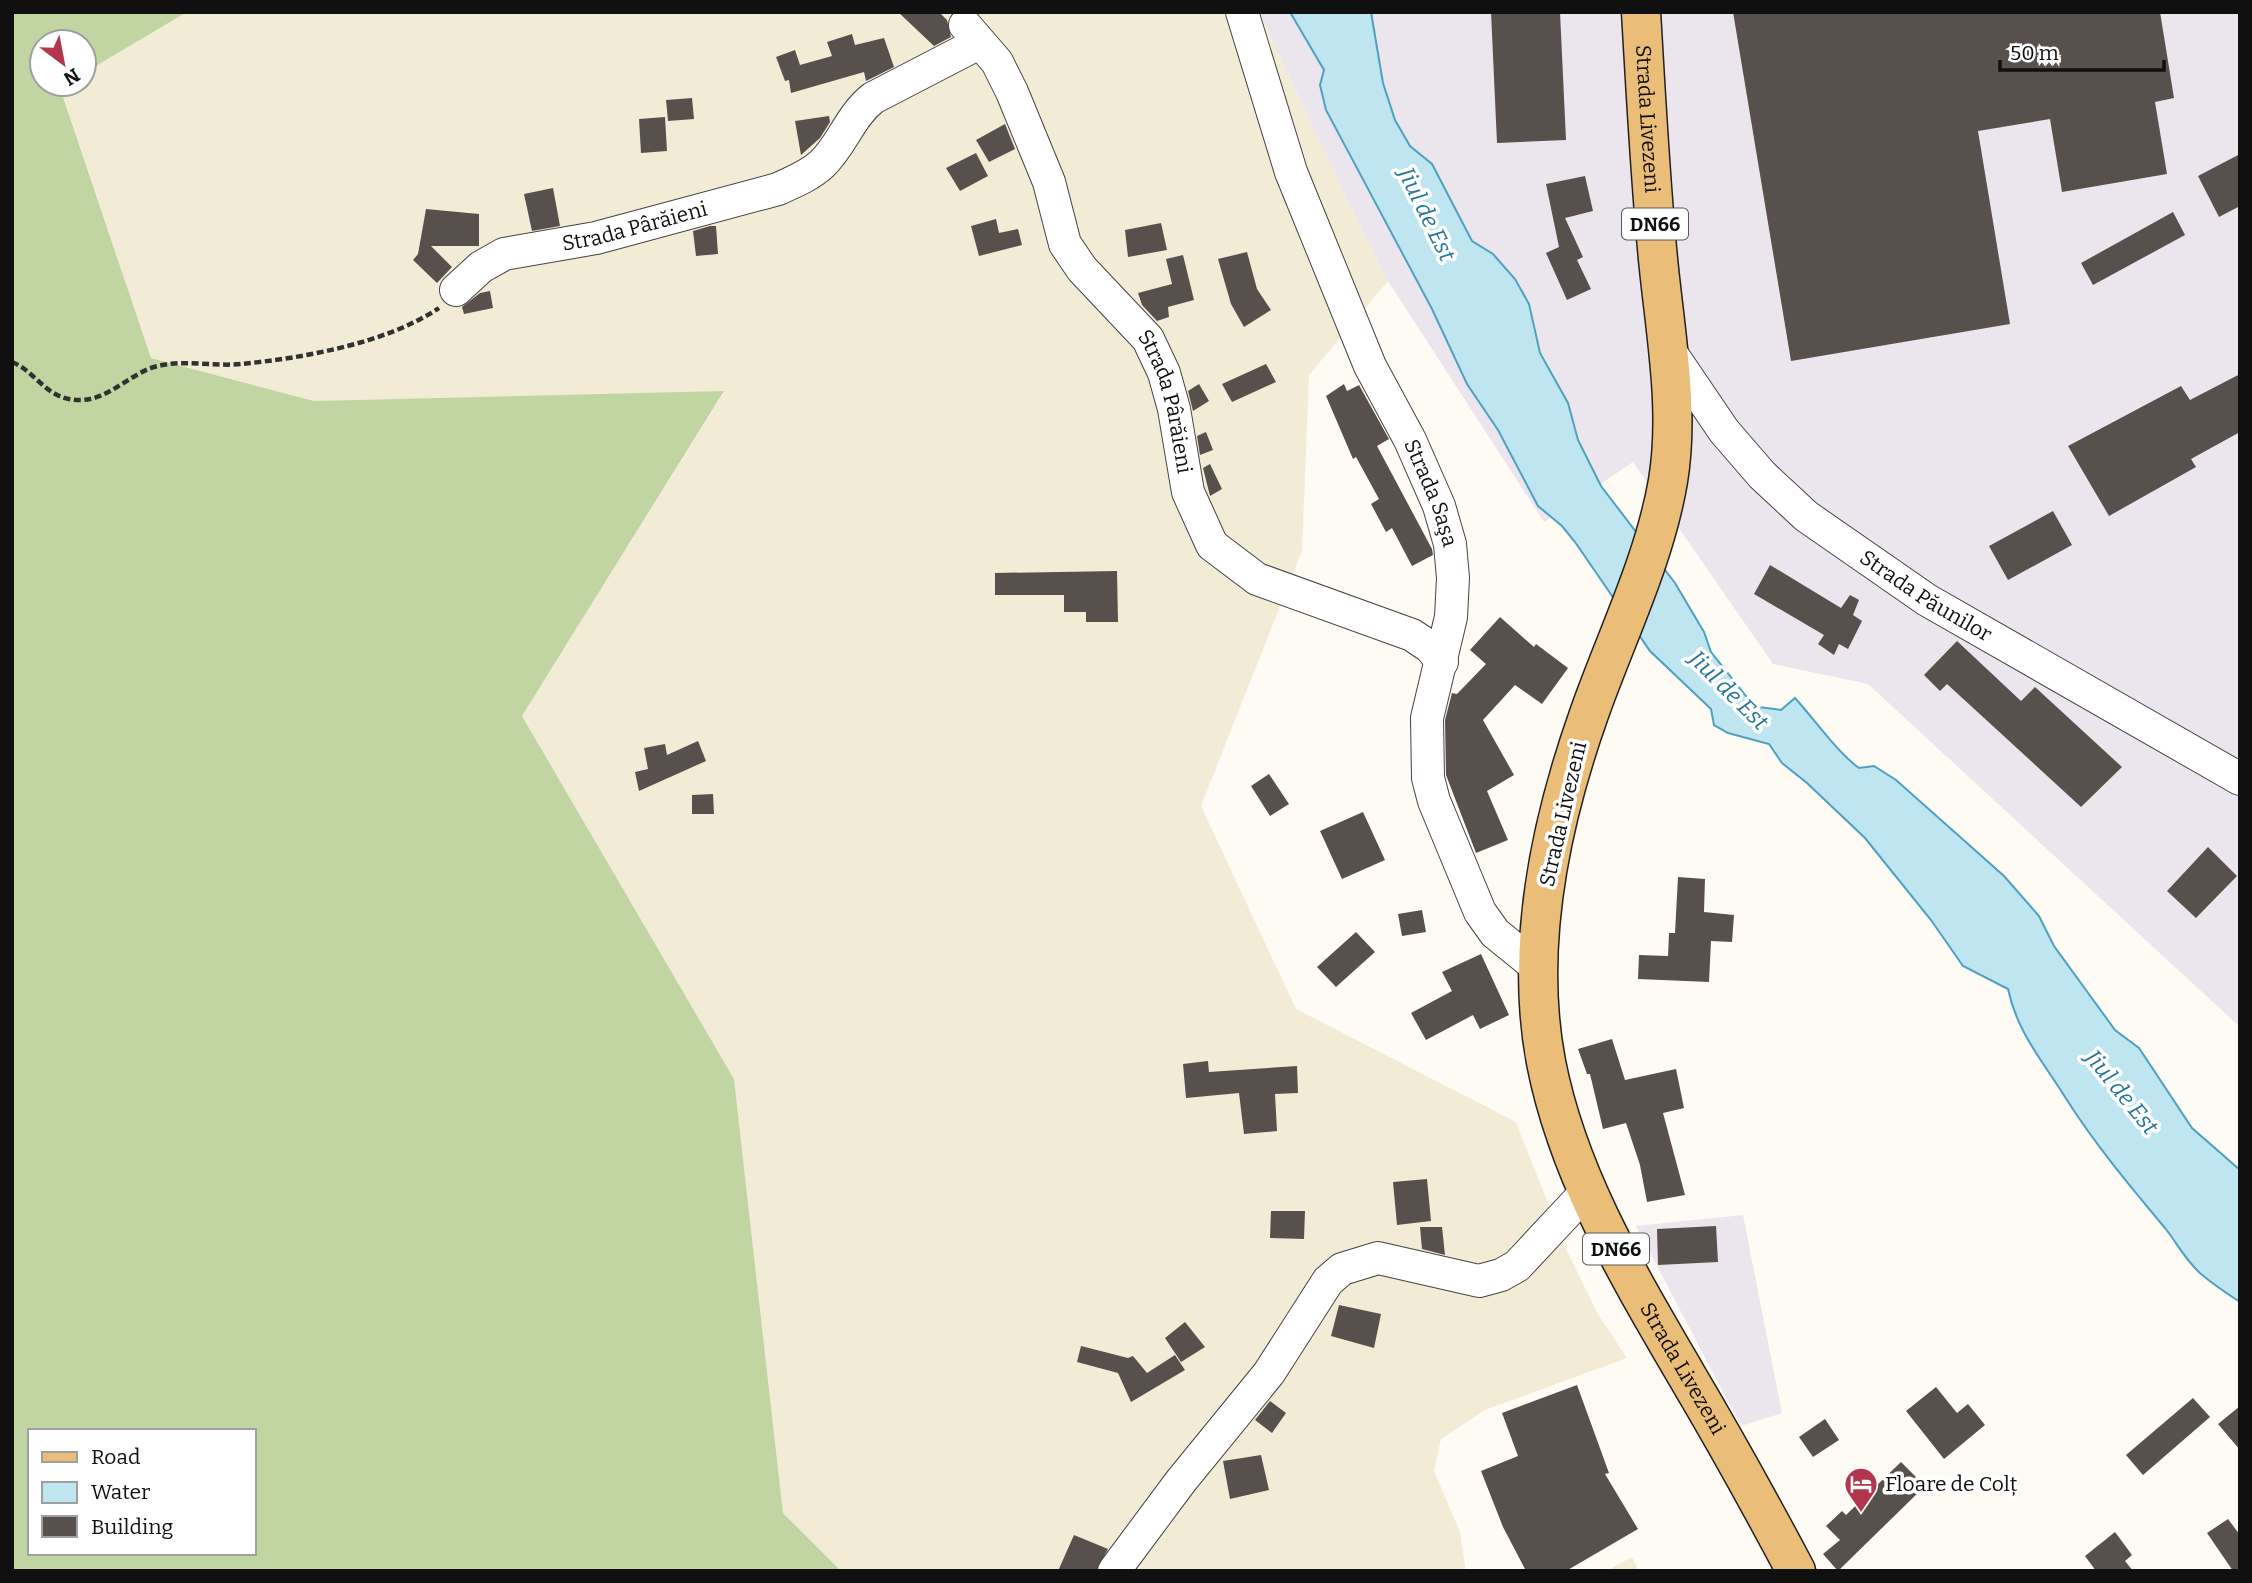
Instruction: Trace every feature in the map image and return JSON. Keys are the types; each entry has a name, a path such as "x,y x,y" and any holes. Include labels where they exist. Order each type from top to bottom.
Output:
{"main road":[{"name":"Strada Livezeni","path":"1641,12 1649,155 1667,347 1672,436 1660,520 1589,713 1549,862 1537,967 1546,1062 1561,1119 1588,1190 1642,1298 1727,1444 1796,1571"}],"street":[{"name":"Strada Saşa","path":"1242,12 1291,172 1370,366 1410,440 1439,506 1450,544 1453,578 1451,617 1427,718 1426,747 1434,800 1480,912 1503,941 1537,967"},
{"name":"Strada Pârăieni","path":"456,289 481,267 504,254 657,223 734,203 787,185 823,163 860,108 972,34 997,62 1012,92 1049,182 1065,244 1082,269 1148,339 1164,373 1174,409 1188,492 1212,545 1256,579 1412,635 1430,647 1442,662"},
{"name":"Strada Păunilor","path":"1667,347 1724,431 1762,475 1806,516 1927,600 2240,779"},
{"path":"1114,1571 1181,1481 1269,1373 1328,1281 1342,1269 1378,1258 1479,1281 1501,1275 1517,1266 1588,1190"}],"path":[{"path":"12,362 48,392 71,400 98,397 151,368 199,362 239,364 336,348 413,325 439,308 456,289"}],"shaded area":[{"path":"187,12 1259,12 1388,281 1309,375 1302,551 1201,806 1296,1009 1516,1122 1566,1249 1598,1314 1627,1358 1485,1410 1441,1439 1434,1471 1460,1532 1466,1571 841,1571 783,1513 734,1079 522,716 724,392 314,401 151,358 64,98 98,98 98,65"},
{"path":"1259,12 2240,12 2240,1027 1868,684 1773,664 1633,462 1544,522 1388,281"},
{"path":"1743,1215 1782,1413 1741,1426 1636,1226"},
{"path":"1632,1557 1639,1571 1606,1571"}],"green space":[{"path":"12,12 187,12 98,65 98,28 28,28 28,98 63,98 151,358 314,401 724,391 522,716 734,1079 783,1513 841,1571 12,1571"}],"water":[{"name":"Jiul de Est","path":"1290,12 1371,12 1383,83 1395,120 1410,146 1432,164 1472,241 1493,254 1515,279 1529,304 1540,353 1568,403 1578,440 1601,486 1675,583 1704,632 1711,652 1746,696 1759,707 1781,710 1795,698 1834,745 1859,768 1874,766 1896,780 2004,876 2039,916 2054,946 2115,1030 2139,1048 2192,1128 2240,1170 2240,1302 2195,1269 2100,1147 2031,1045 2017,1019 2008,989 1963,966 1931,920 1865,838 1782,763 1769,744 1728,733 1714,725 1711,709 1650,651 1575,542 1562,526 1538,506 1498,430 1467,384 1432,309 1326,110 1320,85 1324,70"}],"building":[{"path":"898,12 939,12 947,20 951,37 934,46"},
{"path":"1491,12 1560,12 1566,140 1497,143"},
{"path":"1733,12 2160,12 2174,98 2155,102 2167,174 2062,192 2050,119 1978,131 2010,324 1791,361"},
{"path":"852,34 855,45 884,38 894,67 866,81 864,72 791,93 789,80 785,81 776,57 795,50 800,65 832,56 827,42"},
{"path":"692,98 694,119 668,121 666,100"},
{"path":"829,116 830,122 820,138 801,155 795,121"},
{"path":"665,117 667,151 641,153 639,119"},
{"path":"1005,124 1015,149 989,162 976,140"},
{"path":"976,153 988,176 960,191 946,168"},
{"path":"2240,154 2240,206 2219,217 2198,176"},
{"path":"1585,176 1593,211 1565,218 1583,257 1577,260 1591,289 1567,300 1546,253 1559,247 1546,184"},
{"path":"553,188 560,226 532,231 524,194"},
{"path":"426,209 479,214 479,246 431,246 452,267 437,283 413,260 418,254"},
{"path":"2173,212 2185,235 2093,285 2081,263"},
{"path":"996,219 999,233 1018,229 1022,245 979,256 971,226"},
{"path":"1161,223 1167,250 1128,257 1125,230"},
{"path":"716,226 718,254 696,256 693,231"},
{"path":"1247,252 1257,289 1271,310 1244,327 1231,304 1218,259"},
{"path":"1183,255 1194,300 1168,307 1169,317 1157,321 1142,305 1138,293 1172,284 1166,259"},
{"path":"490,291 493,308 464,314 462,307 480,293"},
{"path":"1266,364 1276,382 1232,402 1222,384"},
{"path":"2240,374 2240,432 2191,459 2196,467 2109,516 2068,446 2181,386 2190,400"},
{"path":"1199,384 1209,401 1193,411 1188,391"},
{"path":"1344,384 1347,391 1359,385 1389,439 1377,446 1432,549 1433,555 1412,566 1392,528 1386,532 1371,504 1379,499 1356,457 1353,459 1326,396"},
{"path":"1206,432 1213,450 1200,455 1197,436"},
{"path":"1210,464 1222,489 1210,496 1203,468"},
{"path":"2053,511 2072,545 2008,580 1989,546"},
{"path":"1770,565 1841,608 1850,595 1859,600 1853,615 1862,621 1848,649 1839,644 1834,655 1818,644 1824,635 1754,594"},
{"path":"1117,571 1118,622 1086,622 1086,612 1064,612 1064,595 995,595 995,573"},
{"path":"1500,617 1534,647 1536,644 1568,668 1542,704 1515,685 1483,720 1514,775 1487,791 1508,840 1476,853 1446,775 1445,720 1452,693 1457,694 1486,664 1470,650"},
{"path":"1957,641 2021,701 2035,687 2122,767 2081,807 1947,684 1940,691 1924,675"},
{"path":"698,741 706,761 639,791 635,772 648,769 644,748 665,744 667,755"},
{"path":"1269,774 1289,804 1270,816 1251,786"},
{"path":"713,794 714,814 692,814 692,795"},
{"path":"1363,812 1385,860 1342,879 1320,831"},
{"path":"2208,847 2237,876 2196,918 2167,891"},
{"path":"1678,877 1705,879 1704,912 1734,915 1732,942 1711,941 1709,982 1638,979 1639,955 1668,956 1669,933 1675,933"},
{"path":"1422,910 1426,932 1402,936 1398,914"},
{"path":"1356,932 1375,952 1336,987 1317,967"},
{"path":"1481,954 1509,1015 1480,1029 1473,1015 1426,1040 1411,1013 1452,991 1442,972"},
{"path":"1612,1039 1625,1080 1676,1069 1684,1108 1663,1113 1685,1195 1647,1202 1640,1165 1626,1123 1603,1129 1590,1074 1587,1074 1578,1049"},
{"path":"1208,1061 1209,1072 1297,1066 1298,1093 1275,1094 1277,1131 1244,1134 1239,1093 1186,1098 1183,1064"},
{"path":"1427,1179 1431,1221 1397,1225 1393,1182"},
{"path":"1271,1211 1305,1211 1304,1239 1270,1238"},
{"path":"1716,1226 1718,1262 1658,1265 1657,1229"},
{"path":"1420,1227 1442,1227 1445,1255 1422,1249"},
{"path":"1339,1305 1381,1314 1374,1348 1331,1336"},
{"path":"1185,1322 1205,1347 1181,1362 1165,1338"},
{"path":"1081,1346 1128,1358 1133,1356 1147,1373 1175,1355 1185,1370 1131,1402 1118,1373 1077,1362"},
{"path":"1577,1385 1609,1473 1605,1474 1638,1529 1566,1571 1526,1571 1503,1527 1481,1471 1518,1456 1502,1413"},
{"path":"1936,1387 1957,1413 1968,1404 1985,1425 1944,1459 1906,1411"},
{"path":"2193,1398 2210,1417 2143,1475 2126,1455"},
{"path":"1270,1401 1286,1413 1272,1433 1255,1420"},
{"path":"2240,1406 2240,1450 2218,1424"},
{"path":"1825,1419 1839,1440 1813,1457 1799,1437"},
{"path":"1261,1455 1269,1490 1230,1499 1223,1461"},
{"path":"1901,1462 1925,1486 1838,1571 1823,1554 1840,1540 1826,1526 1842,1511 1846,1515"},
{"path":"2228,1519 2240,1535 2240,1571 2233,1571 2207,1533"},
{"path":"2115,1532 2132,1555 2125,1561 2133,1571 2096,1571 2085,1556"},
{"path":"1074,1535 1108,1549 1096,1571 1058,1571"}],"place":[{"name":"Floare de Colț","path":"1861,1514"}]}
